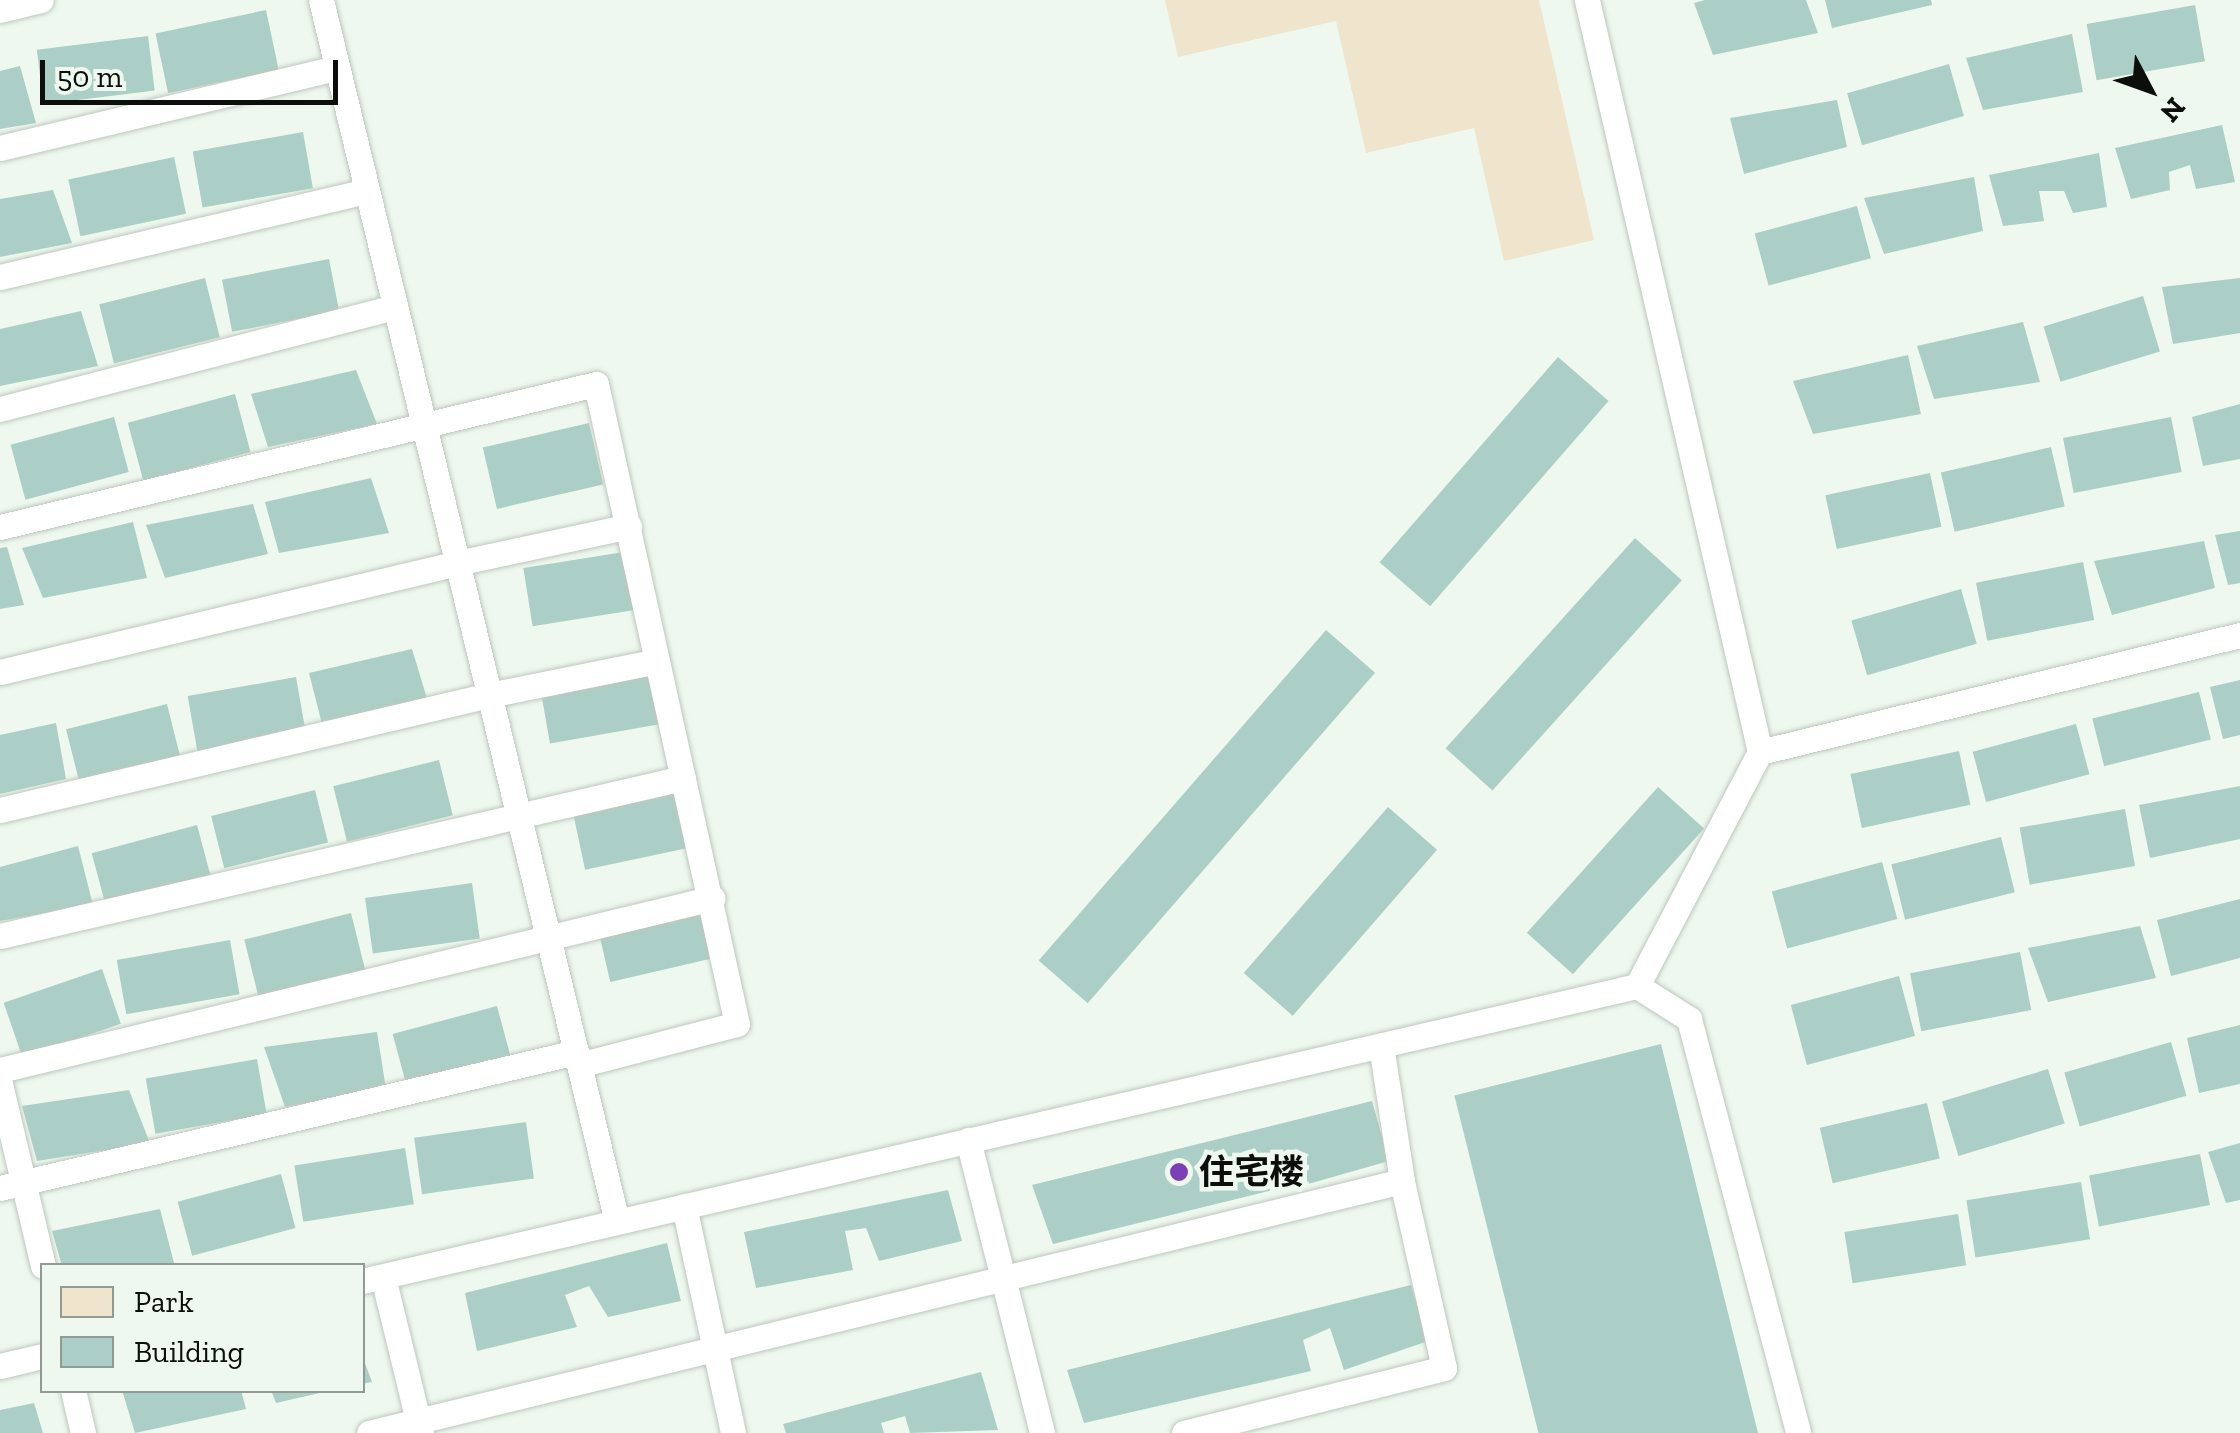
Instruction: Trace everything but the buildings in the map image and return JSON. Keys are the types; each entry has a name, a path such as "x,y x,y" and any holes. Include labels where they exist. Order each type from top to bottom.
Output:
{"lane":[{"path":"0,10 41,0"},
{"path":"321,0 616,1222"},
{"path":"1587,0 1760,752 1637,986"},
{"path":"0,148 337,68"},
{"path":"0,276 367,191"},
{"path":"0,410 396,307"},
{"path":"0,527 596,384 738,1024 12,1186"},
{"path":"0,672 457,563 630,526"},
{"path":"1760,752 2240,635"},
{"path":"0,810 489,695 657,661"},
{"path":"0,936 518,813 683,778"},
{"path":"0,1070 713,898"},
{"path":"419,1427 373,1279 1637,986 1689,1019 1798,1433"},
{"path":"1184,1433 1444,1368 1402,1181 1381,1046"},
{"path":"0,1084 12,1186 43,1263"},
{"path":"968,1140 1042,1433"},
{"path":"370,1433 419,1427 712,1350 1402,1181"},
{"path":"684,1206 712,1350 734,1433"},
{"path":"0,1366 40,1356"},
{"path":"74,1393 83,1433"}],"green space":[{"path":"1165,0 1539,0 1594,240 1504,261 1474,128 1366,153 1336,21 1178,57"}],"place":[{"name":"住宅楼","path":"1179,1172"}]}
